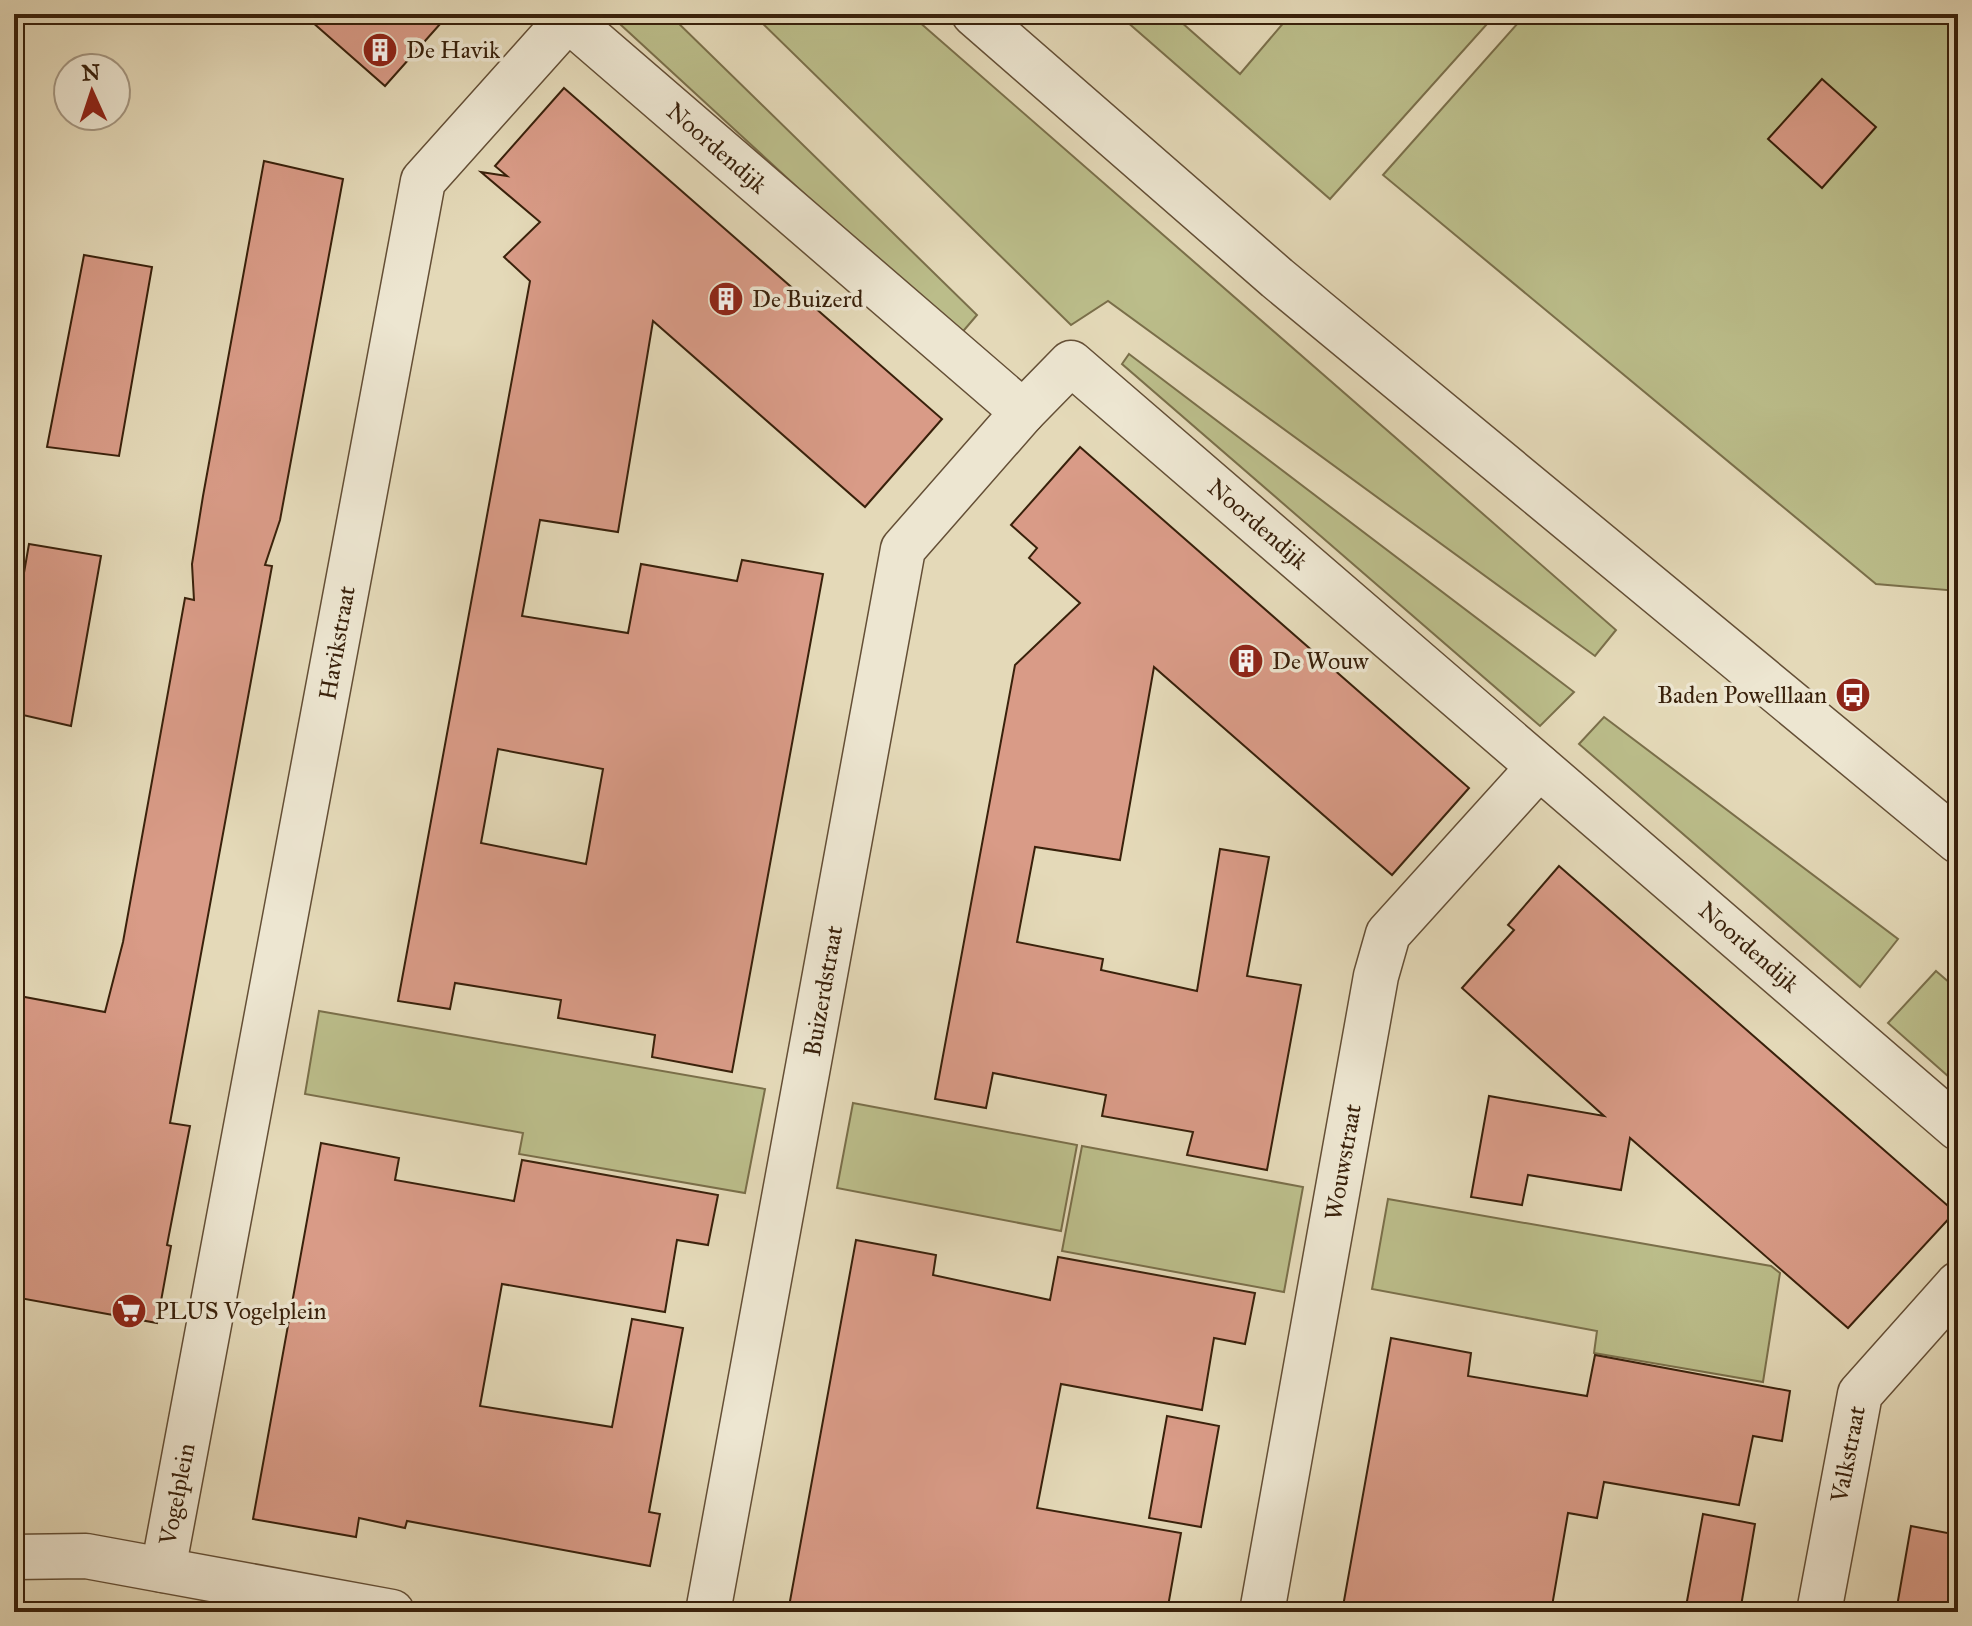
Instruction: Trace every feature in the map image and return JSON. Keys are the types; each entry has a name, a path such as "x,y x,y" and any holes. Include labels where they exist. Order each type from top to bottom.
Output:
{"street":[{"path":"974,14 1277,278 1958,841"},
{"name":"Havikstraat","path":"211,1318 423,181 565,17"},
{"name":"Noordendijk","path":"565,17 1023,412 1071,363 1958,1128"},
{"name":"Buizerdstraat","path":"708,1612 903,549 1023,412"},
{"name":"Wouwstraat","path":"1262,1612 1376,976 1388,934 1539,767"},
{"name":"Valkstraat","path":"1819,1612 1860,1394 1958,1284"},
{"name":"Vogelplein","path":"14,1557 75,1555 163,1570 211,1318"},
{"path":"163,1570 392,1612"}],"green space":[{"path":"609,14 669,14 977,315 959,336"},
{"path":"753,14 910,14 1616,630 1595,656 1108,301 1071,325"},
{"path":"1118,14 1172,14 1240,74 1291,14 1496,14 1330,199"},
{"path":"1526,14 1958,14 1958,591 1876,584 1383,175"},
{"path":"1129,354 1574,692 1540,726 1122,364"},
{"path":"1604,717 1898,939 1860,987 1579,744"},
{"path":"1936,971 1958,990 1958,1085 1888,1023"},
{"path":"319,1011 765,1089 745,1193 519,1154 523,1133 305,1094"},
{"path":"853,1103 1077,1145 1061,1231 837,1188"},
{"path":"1082,1146 1303,1187 1284,1292 1062,1251"},
{"path":"1388,1199 1771,1266 1780,1273 1763,1382 1594,1353 1597,1331 1372,1289"}],"building":[{"name":"De Havik","path":"303,14 449,14 385,86"},
{"path":"1822,79 1876,127 1822,188 1768,139"},
{"path":"564,88 942,419 865,507 653,321 618,532 540,520 522,616 628,633 641,564 737,581 742,560 823,574 732,1072 652,1057 655,1035 558,1018 561,1000 455,983 450,1009 398,1001 530,281 504,257 540,222 481,172 507,176 495,166","holes":["498,749 603,769 586,864 481,843"]},
{"path":"264,161 343,179 280,520 265,565 272,566 170,1123 190,1126 167,1245 171,1246 157,1323 14,1297 14,995 105,1012 123,942 185,598 194,600 192,564"},
{"path":"84,255 152,267 119,456 47,447"},
{"path":"1080,447 1469,788 1392,875 1154,667 1120,860 1035,847 1017,942 1103,959 1101,970 1197,991 1220,849 1269,857 1247,976 1301,985 1267,1170 1187,1155 1193,1132 1102,1116 1106,1095 993,1073 986,1108 935,1099 1015,665 1080,603 1029,558 1037,548 1011,525"},
{"path":"29,544 101,556 71,726 14,713 14,630"},
{"path":"1559,866 1955,1212 1848,1328 1630,1138 1621,1190 1528,1175 1522,1205 1471,1197 1489,1096 1604,1116 1462,988 1514,930 1508,925"},
{"path":"321,1143 399,1158 395,1180 514,1201 522,1160 718,1195 708,1245 677,1240 665,1312 502,1284 480,1406 612,1427 632,1319 683,1328 649,1512 660,1514 650,1566 407,1521 405,1528 359,1518 356,1537 253,1519"},
{"path":"856,1240 936,1255 933,1275 1050,1300 1058,1257 1255,1293 1245,1344 1214,1338 1202,1410 1061,1384 1037,1508 1181,1533 1167,1612 788,1612"},
{"path":"1391,1338 1471,1353 1468,1376 1587,1396 1595,1355 1790,1391 1782,1441 1753,1436 1739,1505 1604,1482 1597,1518 1568,1513 1551,1612 1342,1612"},
{"path":"1167,1416 1219,1426 1201,1527 1149,1518"},
{"path":"1703,1514 1755,1524 1740,1612 1685,1612"},
{"path":"1911,1526 1958,1535 1958,1612 1896,1612"}],"place":[{"name":"De Havik","path":"380,50"},
{"name":"De Buizerd","path":"726,299"},
{"name":"De Wouw","path":"1246,661"},
{"name":"Baden Powelllaan","path":"1853,695"},
{"name":"PLUS Vogelplein","path":"129,1311"}]}
